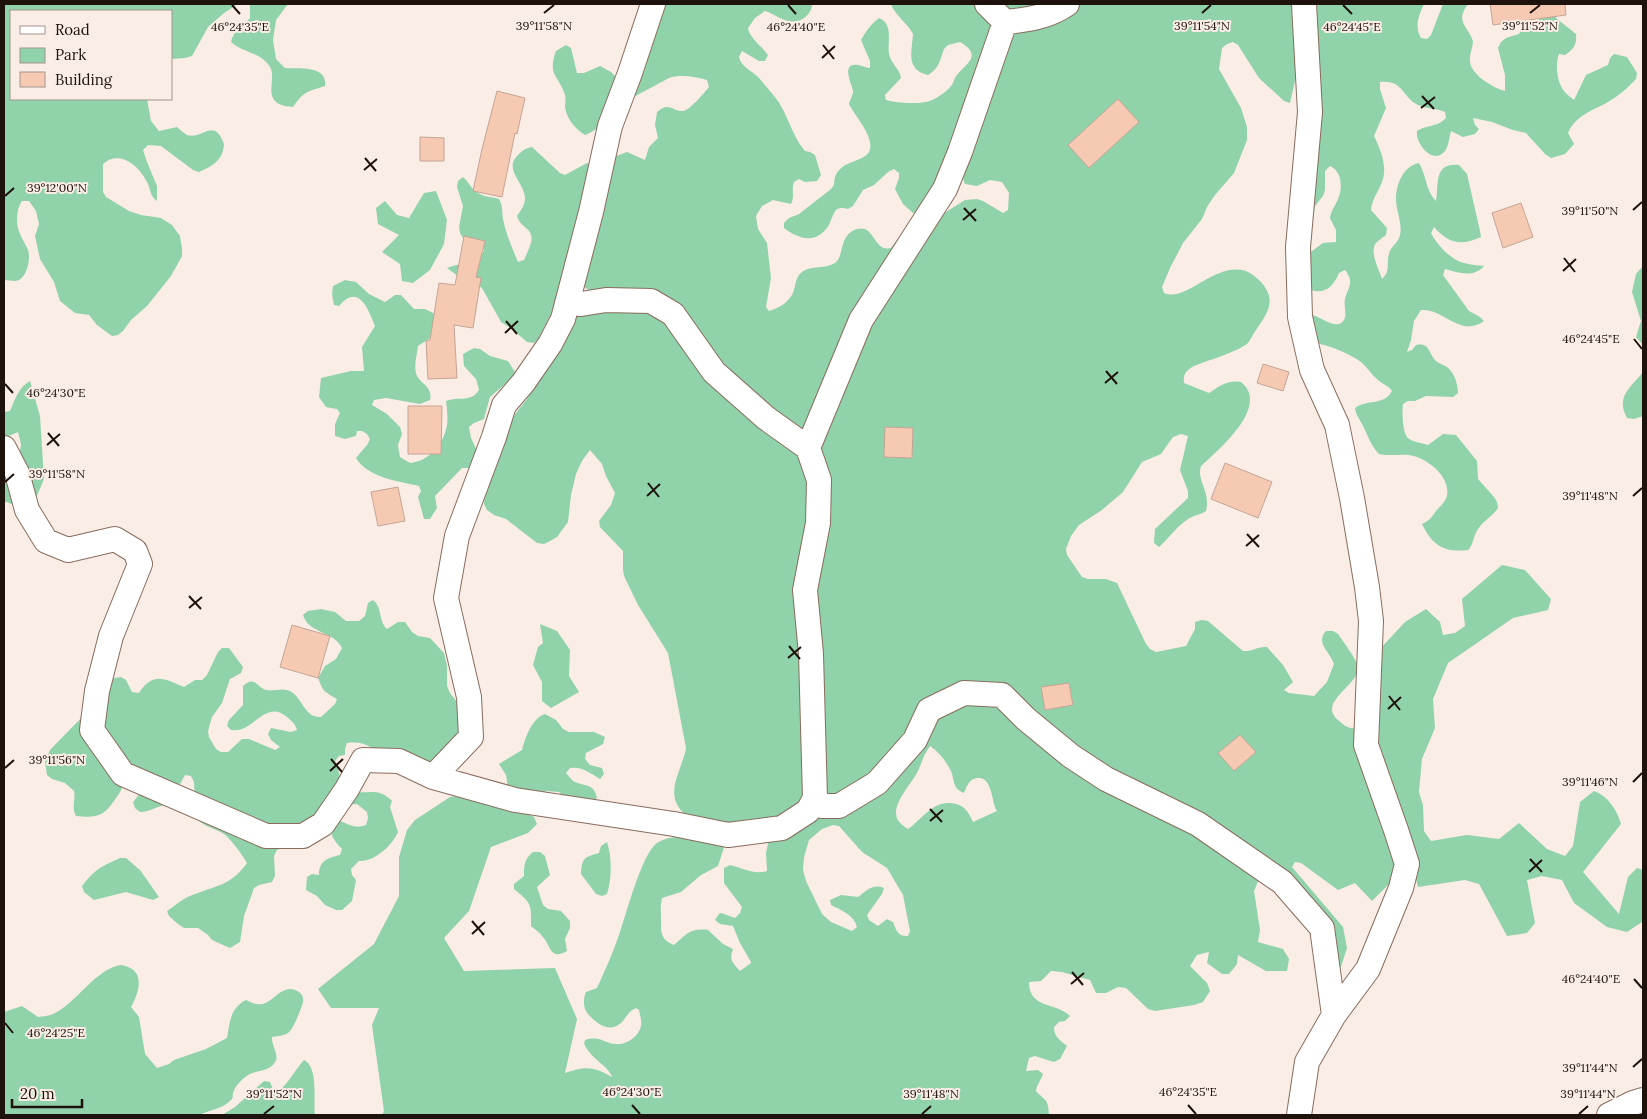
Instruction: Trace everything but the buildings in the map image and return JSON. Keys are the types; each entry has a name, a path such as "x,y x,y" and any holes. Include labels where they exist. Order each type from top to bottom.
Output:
{"street":[{"path":"433,777 471,737 470,697 446,598 457,536 504,405 523,383 550,344 563,320 591,212 610,126 653,4"},
{"path":"987,4 1004,22"},
{"path":"1004,22 1035,19 1060,9 1067,4"},
{"path":"1299,1115 1306,1062 1334,1015 1368,969 1401,888 1407,864 1366,746 1371,621 1367,587 1337,425 1312,370 1300,317 1298,248 1310,112 1304,4"},
{"path":"808,448 861,320 945,189 960,152 1004,22"},
{"path":"4,448 17,473 27,510 46,541 68,550 115,539 135,551 140,564 111,636 98,691 92,730 123,774 266,836 303,836 323,824 347,789 363,760 398,762 433,777 515,800 674,824 728,835 782,828 808,811 815,798 811,654 805,590 818,523 819,480 808,448 766,418 714,372 673,314 651,301 606,300 581,304 567,303"},
{"path":"815,798 822,806 839,806 877,784 915,740 929,710 964,692 1002,695 1026,719 1071,756 1106,779 1198,824 1282,882 1322,928 1334,1015"},
{"path":"1609,1115 1632,1103 1643,1100"}],"green space":[{"path":"4,4 238,4 208,27 192,56 172,59 172,10 10,10 10,100 147,100 151,121 159,131 177,127 187,135 193,136 212,130 216,131 224,144 222,154 216,162 199,172 193,170 161,146 148,145 143,150 157,186 157,201 152,195 144,177 135,166 123,159 116,158 103,164 103,192 106,197 129,211 161,218 172,225 180,236 182,249 182,256 171,276 147,306 118,335 112,336 97,325 89,315 75,313 60,301 54,282 40,259 35,236 39,224 36,211 29,201 22,201 17,217 17,225 29,254 27,268 20,279 16,281 4,280"},
{"path":"250,4 288,4 276,20 273,40 276,59 285,68 317,71 325,79 325,86 306,93 293,107 282,105 272,97 272,72 266,62 257,55 231,42 236,32 250,18"},
{"path":"664,4 812,4 808,15 797,21 792,22 765,11 755,18 748,28 749,32 768,55 765,61 759,61 742,51 739,57 744,65 759,78 775,97 800,145 805,151 815,155 821,175 817,181 805,182 799,179 794,182 791,204 773,200 762,206 756,216 758,229 767,243 771,278 766,307 769,311 780,307 789,300 798,276 802,272 810,268 835,263 840,256 847,236 857,229 867,230 881,246 891,248 903,234 941,215 965,200 977,199 983,201 1003,213 1008,210 1009,193 1002,182 990,180 977,186 965,184 960,133 951,142 950,149 937,176 935,201 919,212 913,213 903,204 895,189 899,173 894,169 874,185 863,190 853,206 848,209 840,208 836,210 829,225 819,235 808,238 802,237 784,228 784,223 789,218 799,214 831,189 840,169 866,155 870,150 870,142 866,132 849,104 853,91 848,70 853,65 870,68 870,61 861,40 876,20 879,18 887,24 889,54 901,78 885,95 886,100 916,103 935,99 949,88 956,76 971,60 971,52 960,42 948,45 944,49 935,70 928,75 921,72 913,64 911,53 913,34 895,12 891,4 1424,4 1419,16 1418,29 1421,38 1427,39 1431,35 1443,4 1468,4 1462,19 1473,41 1470,58 1471,66 1483,80 1505,91 1505,75 1498,48 1501,42 1506,38 1519,34 1532,10 1533,4 1558,4 1555,12 1556,18 1576,34 1576,41 1571,51 1565,55 1559,54 1557,63 1558,78 1562,87 1574,100 1586,75 1608,65 1610,58 1614,54 1627,57 1637,73 1636,79 1608,102 1585,114 1575,122 1568,133 1574,144 1565,154 1551,158 1526,133 1473,118 1475,125 1479,129 1475,134 1463,137 1451,131 1445,151 1435,156 1430,154 1422,147 1417,131 1438,124 1446,118 1445,112 1418,105 1398,86 1393,83 1380,82 1380,89 1386,108 1374,136 1382,157 1384,174 1371,210 1387,228 1386,235 1374,247 1375,261 1382,279 1387,270 1390,252 1400,233 1396,199 1397,188 1405,172 1413,165 1419,163 1432,197 1436,201 1441,171 1451,165 1459,165 1467,174 1480,231 1481,237 1467,242 1450,240 1434,227 1431,233 1441,247 1454,259 1467,264 1484,266 1480,270 1471,273 1460,273 1445,269 1443,275 1469,311 1484,321 1467,326 1437,313 1421,310 1414,321 1407,352 1416,345 1424,345 1438,363 1447,367 1452,372 1458,393 1453,397 1426,396 1403,404 1404,428 1407,437 1428,445 1443,434 1456,435 1477,461 1478,479 1497,502 1498,508 1478,529 1470,548 1460,551 1440,546 1430,537 1422,524 1430,519 1444,502 1447,489 1443,477 1428,463 1417,457 1379,454 1357,415 1355,408 1385,399 1392,391 1355,358 1336,349 1310,342 1310,314 1336,324 1344,320 1345,299 1350,278 1345,270 1339,273 1328,289 1314,291 1309,289 1308,254 1323,243 1336,242 1336,230 1330,218 1340,195 1341,185 1337,172 1330,166 1325,171 1325,190 1323,196 1315,206 1313,220 1309,224 1301,195 1297,72 1290,103 1284,101 1259,78 1238,45 1233,42 1222,48 1219,69 1241,108 1247,127 1247,140 1234,173 1215,195 1202,219 1183,243 1162,287 1164,293 1173,295 1191,288 1212,276 1234,269 1246,271 1261,282 1269,295 1269,306 1264,318 1248,343 1229,353 1192,367 1184,376 1184,383 1209,393 1228,383 1241,382 1249,392 1250,403 1239,427 1219,450 1201,466 1200,477 1207,498 1206,511 1184,522 1159,547 1154,543 1155,529 1188,498 1188,491 1180,470 1188,436 1181,434 1173,437 1161,454 1142,462 1123,492 1102,510 1079,525 1071,536 1066,549 1067,555 1082,577 1106,579 1117,583 1146,644 1156,652 1186,646 1195,629 1195,622 1208,621 1243,651 1267,647 1283,665 1293,682 1284,690 1289,693 1314,696 1327,682 1334,664 1324,648 1323,635 1326,631 1333,631 1338,634 1358,667 1353,680 1335,700 1332,707 1333,714 1349,728 1356,728 1379,650 1405,622 1426,609 1440,622 1443,635 1455,633 1465,626 1462,599 1502,565 1525,570 1551,599 1548,610 1513,618 1448,663 1433,699 1435,728 1422,759 1419,792 1423,805 1424,831 1431,841 1467,835 1499,839 1519,823 1547,849 1565,856 1573,846 1580,802 1594,791 1599,793 1611,804 1621,824 1583,872 1619,914 1628,877 1637,868 1643,870 1642,922 1627,932 1607,927 1574,903 1562,880 1542,876 1527,880 1535,923 1527,933 1507,936 1479,884 1465,880 1418,887 1410,856 1398,848 1391,882 1372,901 1355,883 1338,890 1301,863 1295,862 1292,867 1343,927 1347,948 1339,973 1303,907 1259,879 1254,891 1260,930 1258,942 1283,949 1289,959 1287,971 1266,971 1238,955 1237,964 1229,974 1222,974 1207,963 1209,952 1197,955 1190,966 1207,983 1210,991 1203,1002 1155,1011 1148,1009 1126,988 1118,987 1106,993 1096,993 1090,980 1051,971 1041,981 1029,982 1030,991 1038,1001 1070,1016 1054,1027 1056,1036 1067,1046 1060,1059 1054,1062 1035,1056 1029,1058 1026,1071 1038,1070 1043,1074 1036,1091 1047,1103 1049,1115 382,1115 384,1111 372,1025 379,1008 331,1008 318,989 374,944 399,896 399,857 407,830 415,820 450,797 463,795 509,805 534,817 537,824 528,833 491,847 469,911 444,938 464,971 555,968 577,1019 565,1073 589,1068 612,1077 607,1069 590,1053 584,1043 585,1040 599,1039 613,1044 621,1044 628,1041 640,1030 639,1010 634,1009 617,1026 608,1027 595,1021 586,1012 584,998 586,992 597,988 609,962 640,871 651,849 664,839 681,837 725,844 718,866 701,875 681,892 662,898 661,931 666,941 674,945 693,931 708,930 723,944 733,949 732,961 740,971 751,962 733,926 720,924 715,920 721,913 735,918 740,913 742,907 724,883 724,868 730,865 753,872 767,871 766,853 769,839 824,816 796,814 760,831 687,816 679,808 675,800 675,783 686,748 668,653 638,605 624,576 623,551 600,527 599,521 611,505 615,493 602,464 590,450 576,474 568,522 557,537 550,541 544,544 537,543 506,519 494,515 487,510 484,504 485,489 515,414 527,399 571,319 595,294 580,282 560,296 538,339 534,343 527,342 501,322 482,288 447,268 478,258 484,250 478,243 463,238 460,233 459,227 463,206 457,187 458,181 463,177 480,194 499,199 506,230 518,262 524,260 532,240 530,232 517,216 524,205 525,198 524,192 513,171 514,160 520,153 532,147 560,173 565,175 587,163 592,165 627,152 645,160 649,147 658,138 655,125 657,112 665,107 679,111 686,110 709,87 707,80 703,79 683,76 669,78 628,100 602,127 585,135 578,130 567,115 563,88 553,71 556,51 566,45 571,48 577,73 584,73 600,66 611,72 620,81 655,33","holes":["930,746 947,764 957,789 960,791 964,793 969,783 974,779 982,778 986,781 991,790 997,811 973,822 967,811 962,807 944,803 932,808 908,829 898,821 896,813 899,802 918,771","833,825 839,826 862,852 887,868 903,895 910,931 908,936 900,934 893,922 887,919 878,926 869,920 867,915 882,894 884,888 876,886 858,897 841,895 830,900 831,905 847,913 853,919 857,927 852,931 831,922 822,914 806,881 803,870 804,857 809,840 822,829"]},
{"path":"436,191 447,220 444,244 430,270 413,283 402,281 400,264 382,252 399,235 378,224 376,208 385,201 397,215 409,218 424,193"},
{"path":"1643,266 1643,345 1636,337 1641,321 1632,292 1636,274"},
{"path":"345,280 356,282 369,294 385,302 395,295 401,295 414,309 425,309 453,323 418,346 415,365 416,372 419,379 429,389 430,400 420,404 386,398 374,400 372,405 387,414 400,427 402,434 398,445 400,457 410,463 429,456 439,445 447,422 446,401 468,398 479,390 476,379 464,366 463,354 474,348 480,349 490,356 508,361 515,372 512,378 490,397 484,419 469,427 471,438 481,459 474,468 462,468 435,496 437,508 430,519 424,519 418,497 421,491 419,486 384,478 361,465 356,458 370,439 367,434 357,431 356,436 345,439 335,436 335,424 340,413 337,409 326,407 319,397 321,378 351,371 364,371 362,347 375,326 366,306 357,297 346,300 339,306 334,305 333,286"},
{"path":"1643,372 1643,416 1634,419 1627,418 1623,404 1624,398"},
{"path":"30,381 40,416 44,479 34,503 14,505 4,501 4,476 15,486 21,444 18,432 4,438 4,412 10,411 20,390"},
{"path":"373,600 387,629 398,622 405,622 412,632 418,636 430,638 444,653 447,666 447,686 461,707 466,734 435,765 393,756 361,743 347,743 345,755 339,756 335,761 342,783 347,789 352,791 380,793 392,801 390,807 398,832 382,852 371,859 359,861 351,869 352,875 356,880 352,901 342,910 336,910 325,905 317,896 306,890 307,877 312,874 319,875 322,863 331,857 340,855 342,849 332,835 335,825 340,821 359,827 366,825 368,818 367,812 357,804 344,805 328,798 319,808 314,820 290,845 277,850 274,856 275,876 272,882 254,888 244,916 240,942 230,948 212,940 198,928 184,928 169,916 167,911 187,897 228,881 241,871 247,863 226,836 196,818 194,782 191,776 185,775 169,804 140,812 135,808 133,802 142,791 124,783 114,801 102,813 88,817 76,816 74,810 74,791 65,783 52,779 47,775 45,762 50,750 85,714 108,682 114,678 121,677 126,680 132,692 139,693 144,686 154,679 165,680 184,687 195,680 202,680 207,675 218,652 222,648 229,648 243,667 241,673 230,679 222,703 212,717 208,731 209,737 216,749 221,752 228,752 242,739 249,739 275,750 280,747 271,740 268,734 271,728 291,732 297,730 293,722 280,713 266,714 239,730 231,730 227,726 229,720 243,705 243,686 253,682 266,690 290,691 308,712 316,717 321,717 335,704 337,699 325,691 318,678 325,666 336,659 342,648 333,638 310,626 303,615 308,611 321,609 335,612 346,621 359,621 365,616 368,603"},
{"path":"540,624 557,631 570,650 569,676 579,692 551,708 542,701 542,682 533,665 538,647 543,643"},
{"path":"545,714 556,720 563,729 569,732 594,732 605,737 603,744 586,753 585,759 590,765 602,768 604,774 600,779 586,770 578,768 570,768 566,773 574,781 589,786 596,793 597,798 586,805 568,801 559,792 546,791 529,802 508,788 506,775 499,764 522,750 527,734 533,724 540,716"},
{"path":"607,842 611,861 611,874 607,894 602,896 596,894 581,874 581,869 583,861 599,853 601,846"},
{"path":"533,852 540,852 545,856 550,875 537,887 543,905 548,909 561,911 570,921 570,928 565,939 567,951 561,954 554,953 542,936 531,926 529,904 514,889 514,884 524,876 525,863"},
{"path":"120,858 126,858 140,870 159,897 153,900 126,892 94,900 84,892 82,886 90,876 103,866"},
{"path":"121,965 129,967 138,976 137,994 131,1007 139,1017 145,1054 157,1068 206,1049 227,1038 234,1011 246,1000 256,1004 263,1004 282,991 293,989 301,994 303,1002 290,1031 284,1035 272,1037 276,1060 270,1068 251,1073 235,1088 231,1100 216,1109 199,1115 4,1115 4,1012 22,1006 38,1017 51,1015 62,1009 94,979"},
{"path":"304,1060 309,1064 314,1077 315,1115 222,1115 235,1107 264,1081 270,1082 275,1094 287,1083"}]}
